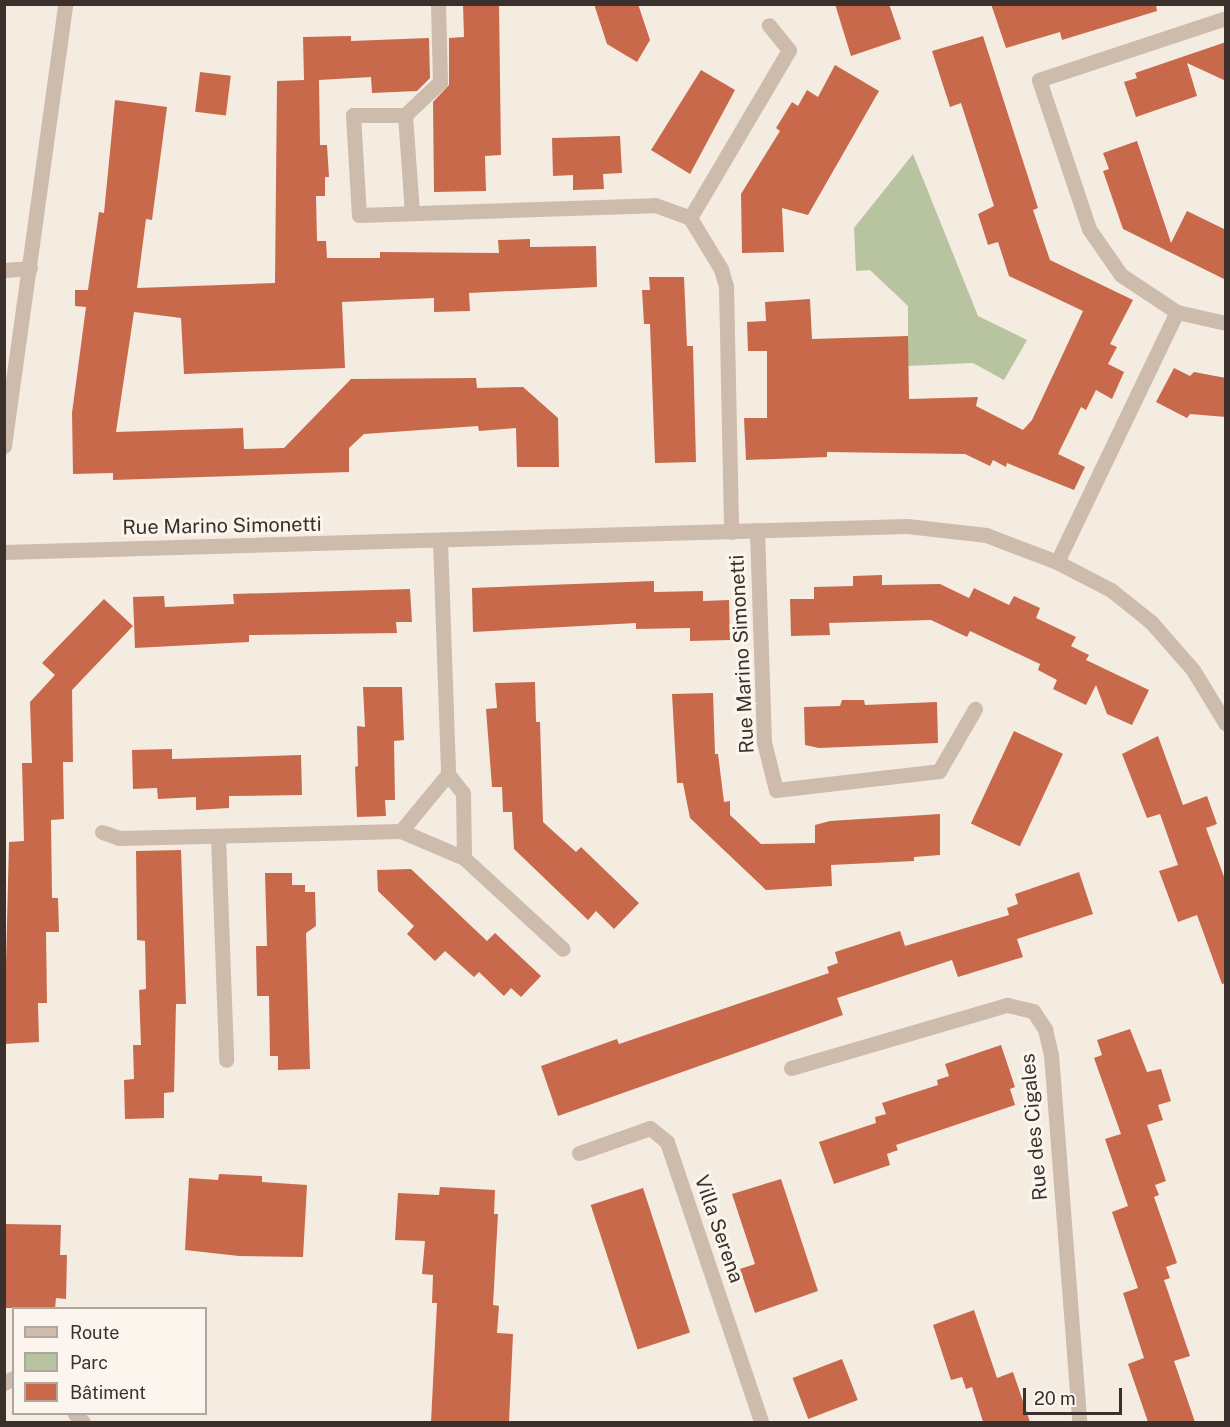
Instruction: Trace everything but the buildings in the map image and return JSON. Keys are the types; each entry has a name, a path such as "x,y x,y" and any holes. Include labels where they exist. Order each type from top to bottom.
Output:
{"street":[{"path":"4,446 65,4"},
{"path":"438,4 440,82 405,115 353,115 359,215 655,205 690,218 789,50 769,25"},
{"path":"1226,18 1039,80 1089,229 1121,274 1177,312 1226,323"},
{"path":"405,115 412,213"},
{"name":"Rue Marino Simonetti","path":"690,218 721,269 726,286 731,532"},
{"path":"4,270 30,268"},
{"path":"1057,562 1177,312"},
{"name":"Rue Marino Simonetti","path":"4,552 907,526 986,535 1057,562 1111,590 1150,622 1193,670 1226,724"},
{"name":"Rue Marino Simonetti","path":"757,531 764,742 776,790 939,771 975,709"},
{"path":"440,541 448,774 463,793 464,858"},
{"path":"401,831 448,774"},
{"path":"102,832 119,838 401,831 464,858 563,949"},
{"path":"218,837 226,1060"},
{"name":"Rue des Cigales","path":"791,1068 1007,1005 1033,1011 1045,1029 1051,1054 1079,1422"},
{"name":"Villa Serena","path":"579,1152 650,1128 667,1142 761,1422"}],"green space":[{"path":"913,154 978,316 1027,340 1004,380 973,363 908,366 908,306 870,270 856,271 854,228"}]}
